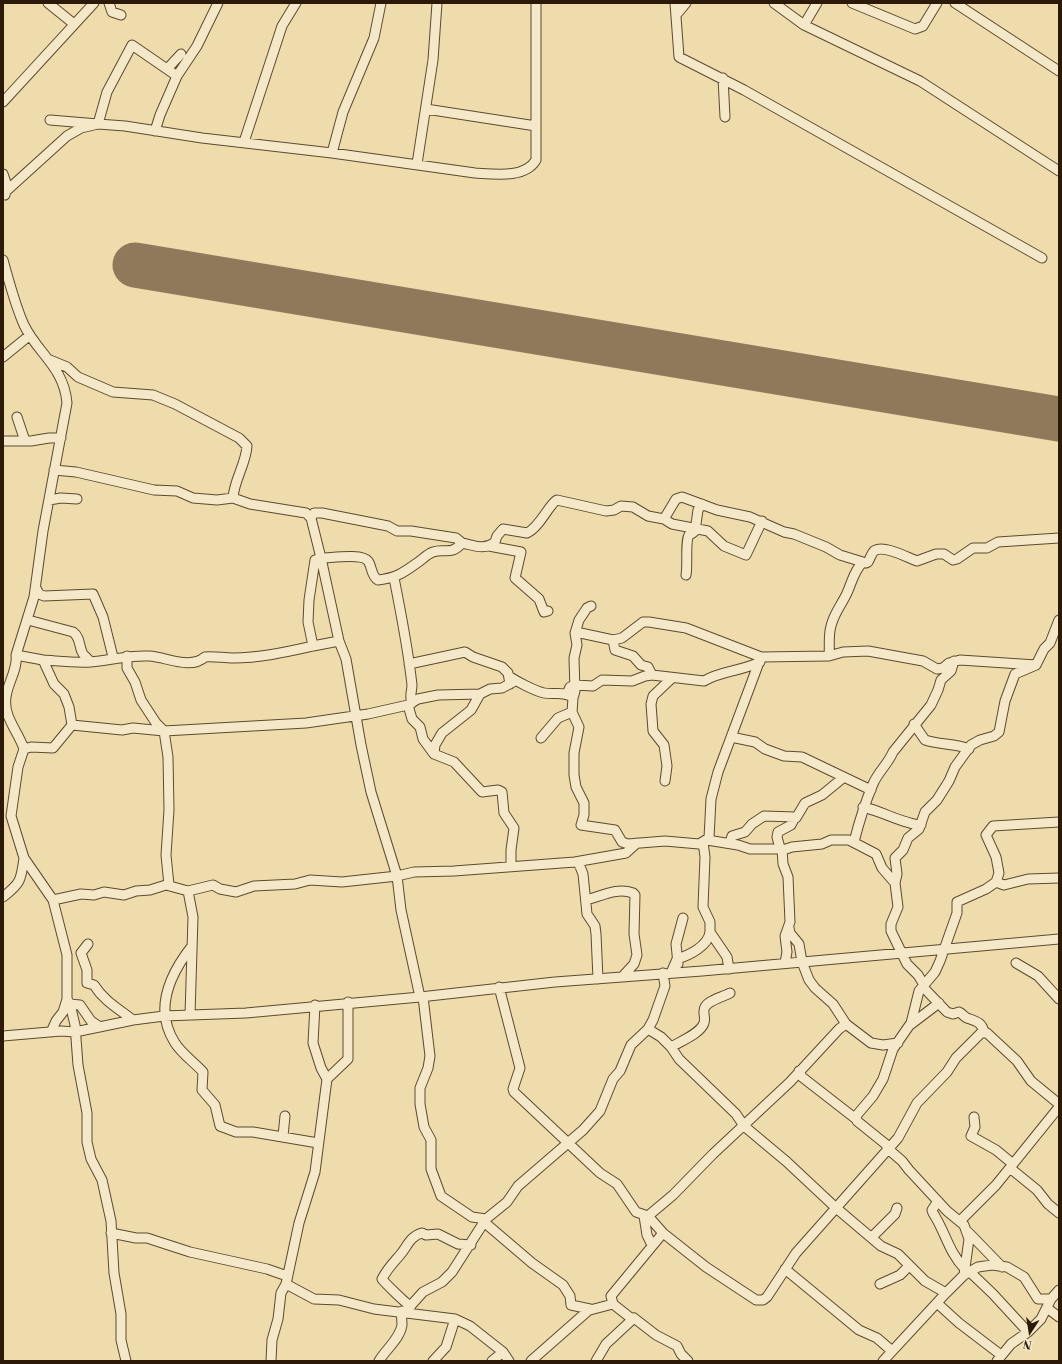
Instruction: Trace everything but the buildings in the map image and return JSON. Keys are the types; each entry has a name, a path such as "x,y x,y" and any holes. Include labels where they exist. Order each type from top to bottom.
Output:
{"street":[{"path":"48,3 74,24"},
{"path":"3,102 94,3"},
{"path":"109,3 112,12 121,15"},
{"path":"155,131 168,96 178,76 197,46 218,3"},
{"path":"244,142 282,26 296,3"},
{"path":"332,152 343,112 374,38 381,3"},
{"path":"417,164 433,60 437,3"},
{"path":"50,120 98,124 332,152 498,175 521,171 532,167 536,160 536,3"},
{"path":"675,3 679,57 723,78 1042,258"},
{"path":"676,15 686,3"},
{"path":"774,3 804,24 920,81 1059,171"},
{"path":"804,24 817,3"},
{"path":"852,3 915,29 923,26 937,3"},
{"path":"955,3 1059,71"},
{"path":"98,124 107,92 131,45 134,45 178,76"},
{"path":"168,68 180,54"},
{"path":"723,78 725,117"},
{"path":"426,109 536,126"},
{"path":"4,195 66,136 81,128 98,124"},
{"path":"3,174 6,182 4,195"},
{"path":"3,260 19,311 30,335 50,360 62,380 66,392 66,413 54,470 36,588 28,620 16,654 17,662 6,697 10,722 20,738 24,749 18,767 11,816 24,858 53,900 67,955 69,1002 87,1113 87,1142 91,1159 102,1180 111,1221 114,1273 121,1314 121,1340 126,1361"},
{"path":"3,357 30,335"},
{"path":"50,360 68,367 78,377 113,392 152,395 179,405 241,440 246,446 246,450 240,475 233,490 233,498"},
{"path":"17,417 25,441"},
{"path":"3,441 61,438"},
{"path":"54,470 90,475 154,490 177,491 193,498 217,500 233,498 250,504 310,515 322,513 388,526 397,531 411,531 456,538 462,543 521,552 515,578 539,599 544,612 548,611"},
{"path":"664,519 678,497 717,510 762,521 784,532 794,534 826,547 840,555 862,562 868,562 877,550 898,552 916,561 936,554 944,554 953,560 957,560 972,548 988,548 998,542 1059,538"},
{"path":"49,500 61,498 77,499"},
{"path":"489,546 495,542 499,533 504,529 525,534 532,531 557,500 606,511 614,510 621,506 633,506 648,516 664,519 672,524 695,527 708,531 724,546 746,555 762,521"},
{"path":"686,575 689,564 686,555 688,540 689,536 695,531 698,510 702,504"},
{"path":"310,515 339,641 346,659 371,792 397,876 401,910 421,997 430,1056 428,1068 420,1088 420,1104 424,1127 431,1140 430,1164 441,1196 483,1223 532,1263 563,1285 570,1296 572,1305 588,1308 590,1310"},
{"path":"313,646 308,622 309,600 315,560 321,558 360,556 368,561 376,580 394,578 407,571 426,556 435,552 450,552 462,543"},
{"path":"829,652 828,644 830,630 836,616 838,606 846,595 856,569 862,562"},
{"path":"394,578 403,618 409,664 412,719 420,727 423,739 434,754 454,762 482,792 498,790 502,792 504,813 514,828 511,850 511,866"},
{"path":"36,588 39,594 44,596 93,594 141,700 156,723 164,731 168,757 169,810 166,855 169,885"},
{"path":"575,685 574,658 579,620 587,608 591,606"},
{"path":"28,620 73,632 77,635 82,652 90,662"},
{"path":"960,1221 996,1185 1057,1107 1031,1081 1017,1061 984,1032 983,1027 976,1020 966,1017 959,1012 950,1013 923,986 901,953 891,931 891,924 898,906 895,883 897,874 895,858 903,850 908,838 920,825 925,812 937,800 949,781 955,767 969,749 975,742 994,736 999,732 1001,717 1012,678 1018,672 1036,665 1044,649 1055,644 1059,620"},
{"path":"578,635 613,640 622,638 643,622 650,622 686,628 761,659"},
{"path":"613,640 615,650 634,657 641,665 648,667 652,675"},
{"path":"16,654 62,663 90,662 150,656 192,663 205,656 243,658 270,655 339,641"},
{"path":"895,883 882,868 876,854 856,845 854,842 845,839 831,840 822,844 782,849 750,849 730,843 705,841 665,841 628,844 622,842 615,830 581,825 584,803 576,787 574,764 579,727 572,712 570,687 575,685 593,686 602,680 632,682 645,676 652,675 704,682 710,677 741,669 761,659 829,652 868,651 896,655 923,661 937,669 943,668 954,661 1010,662 1036,665"},
{"path":"409,664 465,652 473,657 502,667 508,673 511,680 544,693 570,696"},
{"path":"406,1310 423,1292 442,1282 452,1272 471,1245 483,1223 507,1202 518,1186 569,1143 600,1111 613,1079 620,1071 631,1046 648,1029 662,995 667,973 677,959 688,955 706,943 710,932 710,922 702,903 705,841 709,835 713,792 730,737 761,659"},
{"path":"43,660 54,684 64,694 67,700 72,725"},
{"path":"854,842 863,807 881,769 890,761 893,752 930,705 938,690 941,680 950,671 954,661"},
{"path":"665,781 667,766 664,745 653,731 651,704 653,696 672,678"},
{"path":"72,725 122,730 133,728 164,731 286,725 356,716 410,704 423,698 438,695 480,694 490,689 502,688 511,680"},
{"path":"434,754 435,745 442,733 471,710 480,694"},
{"path":"541,738 554,726 558,718 572,712"},
{"path":"914,724 925,740 946,745 958,744 969,749"},
{"path":"24,749 31,747 53,748 72,725"},
{"path":"730,737 755,742 765,749 784,756 802,757 871,790"},
{"path":"826,790 827,769"},
{"path":"778,832 791,825 805,803 822,795 826,790 844,777"},
{"path":"3,812 13,802"},
{"path":"863,807 876,810 911,824 920,825"},
{"path":"730,843 732,836 745,832 760,818 772,816 796,818"},
{"path":"772,816 778,824 777,837 782,849 783,864 788,883 790,933 799,944 802,962 809,980 815,988 833,1004 846,1024 871,1043 883,1045 898,1043"},
{"path":"856,1118 883,1079 891,1055 909,1026 919,991 935,972 954,923 959,900 968,899 986,890 996,882 999,873 996,857 986,835 990,828 993,826 1059,822"},
{"path":"53,900 81,894 94,895 104,892 124,895 169,885 188,891 212,885 226,891 236,892 254,886 295,884 310,880 342,882 397,876 414,872 454,871 575,862 626,853 637,843"},
{"path":"3,897 18,886 21,880 24,858"},
{"path":"575,862 581,866 587,914 595,926 598,979"},
{"path":"996,882 1000,885 1004,885 1028,879 1059,878"},
{"path":"586,900 612,891 623,890 635,895 634,934 638,955 634,964 622,977"},
{"path":"188,891 193,917 190,1015"},
{"path":"682,972 677,959 676,944 684,918"},
{"path":"786,963 787,952 785,936 789,928"},
{"path":"710,932 727,957 729,969"},
{"path":"3,1036 51,1032 75,1032 133,1020 164,1016 246,1013 348,1002 421,997 499,987 729,969 1059,939"},
{"path":"88,944 80,953 87,970 87,983 94,985 100,994 118,1010 133,1020"},
{"path":"192,946 179,962 166,993 164,1016 175,1043 203,1072 202,1090 215,1105 220,1126 236,1132 253,1132 283,1136 318,1143"},
{"path":"1016,963 1038,976 1059,999"},
{"path":"499,987 520,1068 513,1091 600,1173 617,1184 636,1212 646,1216 663,1233 706,1266 756,1300 763,1300 767,1297 796,1253 835,1207 898,1138 917,1103 947,1072 956,1058 981,1033 984,1032"},
{"path":"671,1047 694,1034 702,1027 706,1006 730,993"},
{"path":"69,1002 80,1005 91,1021 100,1027"},
{"path":"51,1032 69,1002"},
{"path":"327,1079 348,1059 348,1002"},
{"path":"909,1026 939,1002"},
{"path":"271,1361 272,1340 278,1319 282,1293 299,1223 315,1172 327,1079 321,1068 313,1043 316,1005"},
{"path":"646,1216 673,1195 713,1154 798,1076 846,1024"},
{"path":"648,1029 661,1037 671,1047 679,1059 736,1114 744,1126 787,1162 835,1207 881,1246 898,1254 925,1281 946,1293"},
{"path":"798,1076 856,1118 862,1126 889,1147 938,1202 960,1221 968,1232 1002,1267"},
{"path":"736,1114 756,1114"},
{"path":"283,1136 285,1116"},
{"path":"974,1117 975,1127 972,1136 996,1150 1037,1190 1048,1204 1059,1213"},
{"path":"938,1202 932,1210 943,1229 956,1260 966,1272 993,1294 1028,1332"},
{"path":"872,1237 895,1214 897,1208"},
{"path":"646,1216 647,1235 652,1245"},
{"path":"966,1272 969,1239 968,1232"},
{"path":"111,1233 136,1238 147,1238 190,1252 267,1269 314,1299 339,1300 361,1307 406,1310 433,1318 455,1319 470,1326 503,1352 509,1361"},
{"path":"379,1361 400,1331 406,1310 406,1304 382,1279 388,1267 400,1256 406,1243 422,1233 426,1236 438,1234 458,1244 471,1245"},
{"path":"663,1233 611,1296 611,1300 613,1304 632,1319 636,1319 656,1335 677,1346 681,1354 688,1361"},
{"path":"883,1361 966,1272 978,1267 992,1265 1007,1267 1024,1277 1038,1299 1051,1299"},
{"path":"880,1284 900,1275 909,1266"},
{"path":"785,1268 854,1326 866,1334 877,1338 892,1351"},
{"path":"937,1303 999,1358 1011,1344 1028,1332 1041,1319 1051,1299 1059,1290"},
{"path":"531,1361 590,1310 613,1304"},
{"path":"1046,1308 1059,1317"},
{"path":"433,1361 446,1347 455,1319"},
{"path":"596,1361 606,1344 632,1319"},
{"path":"492,1361 503,1352"}],"runway":[{"path":"135,265 1059,419"}]}
